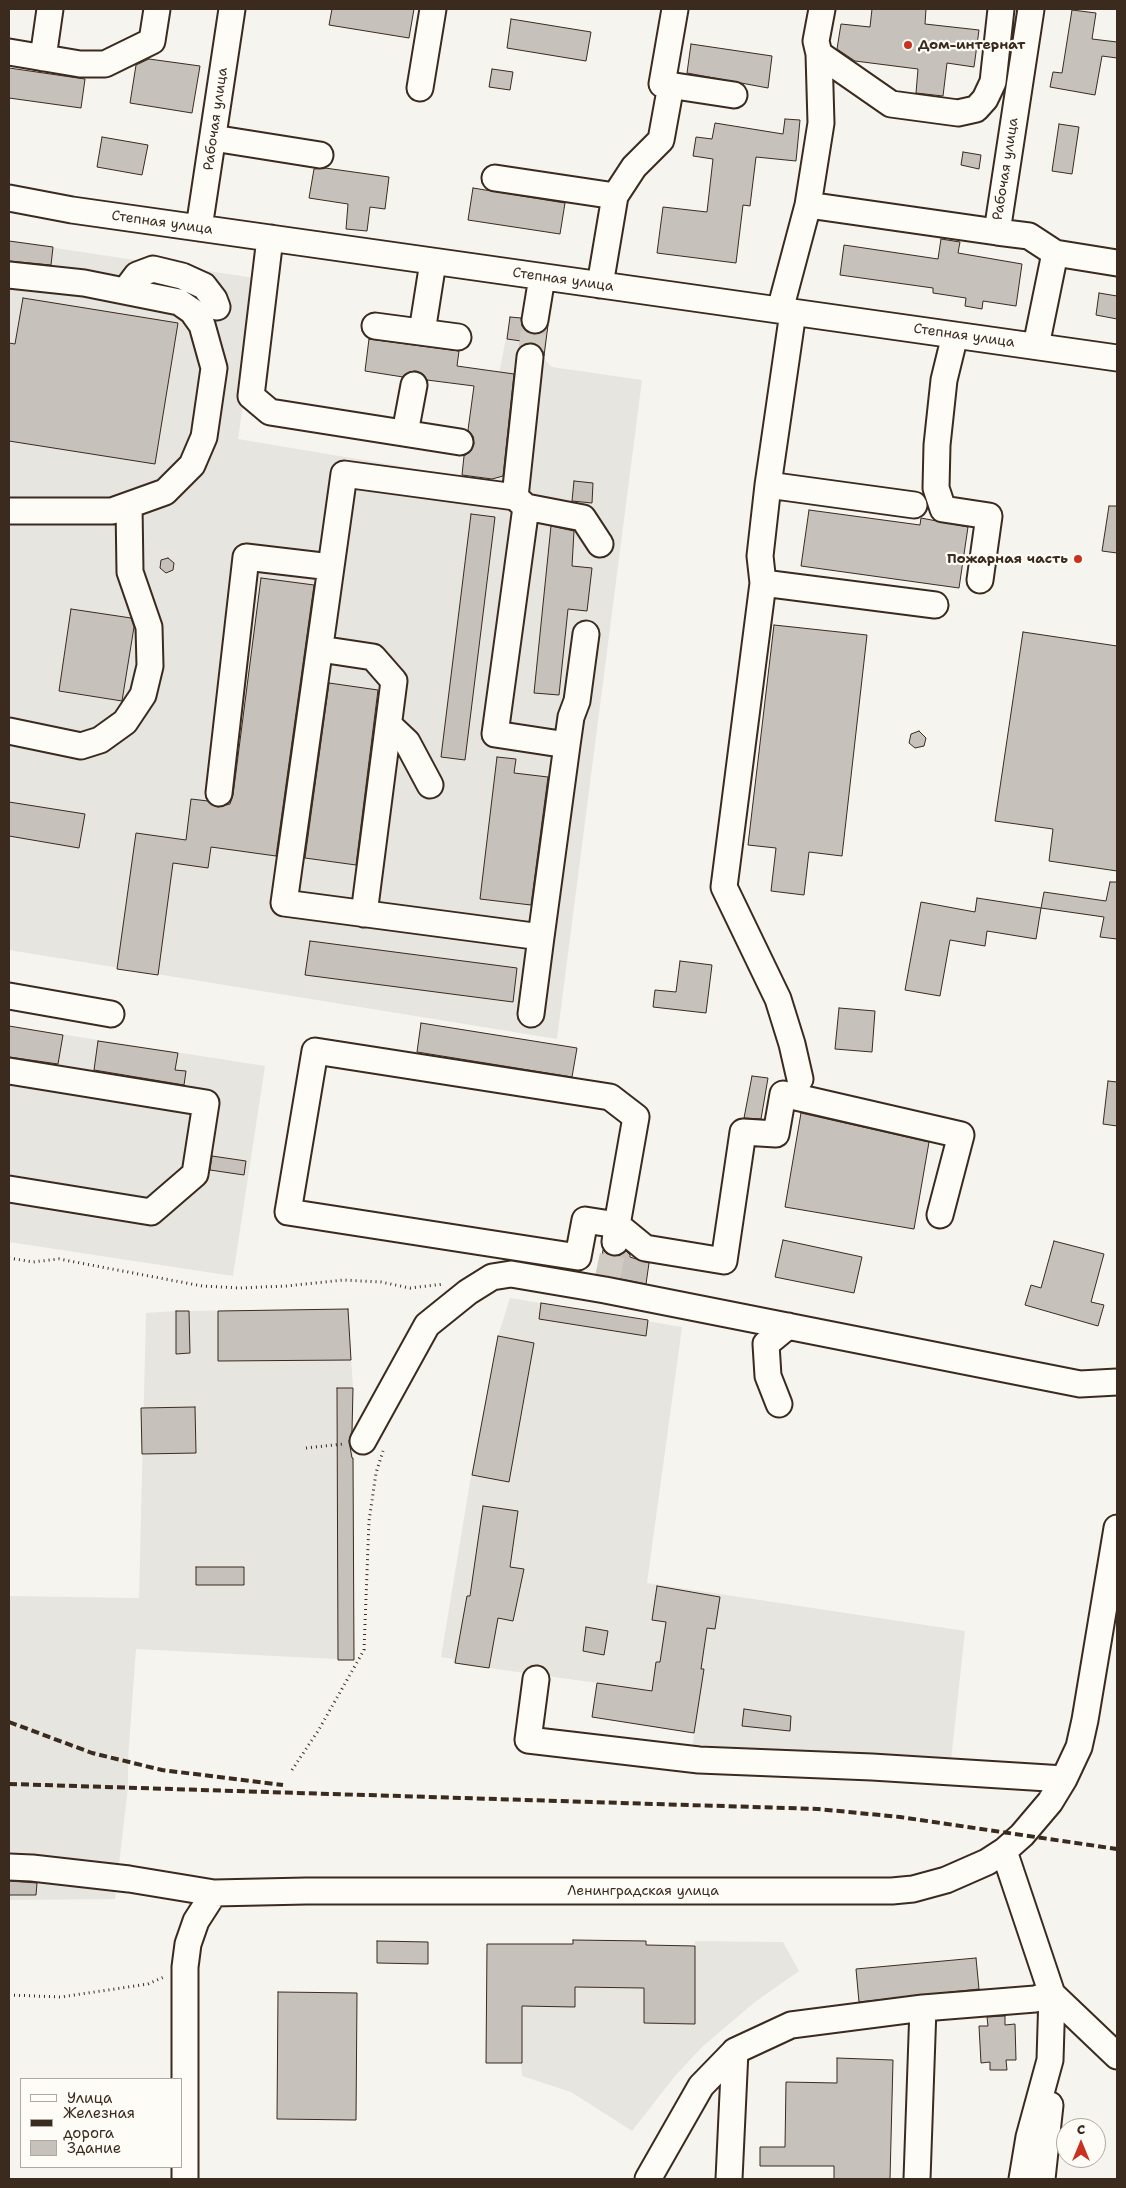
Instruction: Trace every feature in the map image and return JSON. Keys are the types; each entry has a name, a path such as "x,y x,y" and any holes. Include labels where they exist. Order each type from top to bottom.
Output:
{"street":[{"path":"43,58 50,9"},
{"path":"9,52 80,64 105,64 152,41 157,9"},
{"name":"Рабочая улица","path":"200,228 232,9"},
{"path":"420,88 433,9"},
{"path":"675,9 662,84 734,95"},
{"path":"800,1079 792,1044 778,999 724,887 763,583 760,556 786,311 808,205 821,123 820,54 816,41 822,9"},
{"path":"820,54 891,104 958,113 976,109 985,99 993,82 1001,9"},
{"name":"Рабочая улица","path":"1031,9 997,232 1029,236 1055,253"},
{"path":"600,285 615,196 634,168 661,140 671,85"},
{"path":"213,138 320,154"},
{"path":"495,178 615,196"},
{"name":"Степная улица","path":"9,198 72,210 1117,358"},
{"path":"808,205 997,232"},
{"path":"270,238 250,396 270,412 460,442"},
{"path":"1036,346 1055,253 1117,264"},
{"path":"422,332 433,262"},
{"path":"125,291 138,275 153,269 182,276 204,286 214,299 217,307"},
{"path":"9,275 84,283 179,302 192,311 202,325 214,368 204,437 192,465 165,492 112,511 9,511"},
{"path":"535,320 542,277"},
{"path":"375,326 458,337"},
{"path":"955,335 943,390 937,446 936,488 943,509 989,516 980,580"},
{"path":"530,357 521,502 495,734 567,745"},
{"path":"405,434 414,385"},
{"path":"541,938 284,904 344,474 521,502 583,518 600,544"},
{"path":"768,485 914,505"},
{"path":"9,731 81,746 100,740 125,722 143,695 150,666 149,628 130,572 129,505"},
{"path":"218,793 246,557 331,567"},
{"path":"763,583 935,606"},
{"path":"531,1014 571,717 577,701 586,634"},
{"path":"320,648 373,657 394,681 364,914"},
{"path":"389,725 407,742 430,785"},
{"path":"9,996 110,1014"},
{"path":"616,1233 636,1117 610,1096 315,1051 288,1212 578,1257 585,1220 616,1233 644,1248 724,1261 743,1132 776,1134 783,1094 961,1135 940,1215"},
{"path":"9,1071 206,1103 195,1174 151,1212 9,1189"},
{"path":"374,1444 380,1407 426,1325 468,1292 492,1277 511,1274 606,1285 788,1326 1080,1384 1117,1382"},
{"path":"779,1404 768,1376 766,1344 788,1326"},
{"name":"Ленинградская улица","path":"9,1867 129,1879 214,1894 306,1891 892,1892 913,1889 946,1880 987,1862 1004,1851 1022,1835 1045,1808 1064,1779 1079,1747 1085,1720 1117,1528"},
{"path":"536,1679 528,1740 698,1760 1064,1779"},
{"path":"1004,1851 1052,1994 1049,2125 1042,2179"},
{"path":"185,2179 185,1967 188,1944 196,1921 214,1894"},
{"path":"648,2179 701,2086 736,2051 790,2025 923,2008 1028,2000 1052,1994"},
{"path":"1052,1994 1117,2056"},
{"path":"917,2179 923,2008"},
{"path":"729,2179 736,2051"},
{"path":"1022,2179 1030,2137 1050,2060"}],"path":[{"path":"9,1258 33,1262 59,1259 202,1286 239,1288 286,1286 344,1280 381,1282 410,1288 449,1283"},
{"path":"292,1770 318,1731 364,1650 369,1521 376,1473 374,1444"},
{"path":"9,1994 61,1997 123,1988 148,1984 185,1967"}],"shaded area":[{"path":"9,241 261,279 238,439 488,481 504,475 517,376 499,374 510,317 548,322 544,359 552,367 642,380 557,1039 9,950"},
{"path":"9,1026 265,1066 233,1276 9,1242"},
{"path":"510,1298 682,1327 647,1583 965,1631 951,1760 693,1745 694,1733 592,1717 597,1683 453,1663 453,1659 441,1657 470,1482 498,1336"},
{"path":"348,1309 353,1388 354,1660 136,1649 128,1759 128,1787 115,1899 9,1900 9,1596 139,1598 146,1313"},
{"path":"695,1941 783,1942 799,1971 755,2002 702,2047 675,2076 632,2131 571,2092 522,2076 521,2063 486,2063 487,1944 695,1946"}],"building":[{"path":"332,9 414,9 409,38 329,25"},
{"name":"Дом-интернат","path":"872,9 926,9 925,24 979,30 974,67 947,63 943,96 916,93 918,69 855,61 837,49 841,24 870,27"},
{"path":"1072,10 1096,13 1092,39 1117,42 1117,58 1102,56 1095,95 1050,87 1053,72 1062,73"},
{"path":"511,19 591,32 586,61 507,48"},
{"path":"691,44 772,56 768,88 687,73"},
{"path":"149,59 200,66 192,113 130,103 136,65"},
{"path":"9,68 85,79 81,108 9,98"},
{"path":"492,69 513,72 510,90 489,87"},
{"path":"785,119 800,120 796,161 756,157 750,206 743,205 736,263 657,253 663,207 707,212 713,159 693,156 696,137 712,139 715,123 783,134"},
{"path":"1059,124 1079,127 1072,174 1052,171"},
{"path":"102,137 148,145 142,175 97,167"},
{"path":"963,152 981,155 979,169 961,165"},
{"path":"325,168 389,177 385,209 370,207 367,231 346,229 348,204 309,198 314,169"},
{"path":"473,188 565,203 560,234 468,220"},
{"path":"941,239 960,242 958,253 1022,264 1016,306 983,301 982,309 965,306 966,298 933,293 933,288 840,275 844,245 938,259"},
{"path":"9,241 53,247 51,265 9,261"},
{"path":"1099,293 1117,296 1117,319 1096,315"},
{"path":"23,298 178,323 155,464 9,441 9,343 15,344"},
{"path":"510,317 521,318 522,326 532,334 541,333 548,325 544,356 543,351 538,345 531,343 520,347 521,341 507,339"},
{"path":"369,339 459,351 457,366 514,374 503,476 492,479 462,475 464,456 471,451 474,444 473,436 468,430 474,386 427,380 423,374 416,371 409,372 403,377 365,371"},
{"path":"574,481 593,483 592,503 572,501"},
{"path":"1109,506 1117,506 1117,553 1102,551"},
{"path":"809,510 920,525 921,518 968,527 959,588 801,566"},
{"path":"471,514 495,517 465,760 441,757"},
{"path":"551,526 574,531 572,566 592,568 587,611 568,609 559,695 534,693"},
{"path":"168,558 174,563 173,570 166,573 160,568 161,560"},
{"path":"261,578 314,585 276,856 211,847 208,868 173,863 158,975 117,969 136,833 186,840 191,799 208,801 218,807 230,804 233,795"},
{"path":"71,609 131,618 134,627 122,701 59,691"},
{"path":"774,625 867,635 842,856 809,852 804,895 771,891 776,848 748,845"},
{"path":"1023,632 1117,646 1117,871 1049,861 1053,829 995,821"},
{"path":"329,683 378,690 356,865 305,858"},
{"path":"919,731 926,738 924,746 915,748 909,743 911,734"},
{"path":"497,757 516,759 514,773 548,777 531,905 480,899"},
{"path":"9,802 85,814 79,848 9,836"},
{"path":"1110,882 1117,882 1117,939 1100,937 1104,917 1041,908 1044,892 1106,901"},
{"path":"977,898 1041,908 1036,939 987,931 985,946 950,940 940,996 905,990 921,902 975,912"},
{"path":"310,941 517,968 513,1002 305,975"},
{"path":"680,961 712,965 706,1013 653,1007 655,990 676,992"},
{"path":"839,1008 875,1011 872,1052 835,1049"},
{"path":"421,1023 577,1048 572,1077 417,1052"},
{"path":"9,1026 63,1035 58,1064 9,1057"},
{"path":"98,1041 178,1053 175,1070 186,1071 184,1085 94,1070"},
{"path":"752,1076 768,1078 761,1119 744,1118"},
{"path":"1108,1081 1117,1082 1117,1126 1103,1124"},
{"path":"801,1113 929,1142 914,1229 785,1207"},
{"path":"212,1156 246,1161 244,1175 210,1170"},
{"path":"783,1240 862,1257 854,1293 775,1277"},
{"path":"1054,1241 1104,1254 1091,1302 1104,1305 1098,1326 1025,1305 1031,1285 1041,1288"},
{"path":"603,1250 607,1254 614,1256 626,1251 630,1257 649,1263 646,1284 600,1275"},
{"path":"541,1303 648,1320 646,1336 539,1319"},
{"path":"348,1309 351,1360 218,1361 218,1311"},
{"path":"176,1311 189,1311 190,1353 176,1354"},
{"path":"498,1336 534,1343 509,1482 472,1475"},
{"path":"337,1388 353,1388 352,1431 349,1441 353,1458 354,1660 338,1660"},
{"path":"195,1407 196,1453 142,1454 141,1408"},
{"path":"483,1506 518,1511 510,1567 524,1569 513,1621 498,1618 489,1668 455,1663 467,1596 470,1596"},
{"path":"196,1567 244,1567 244,1585 196,1585"},
{"path":"657,1586 720,1597 715,1629 707,1628 701,1669 704,1669 694,1733 592,1717 597,1683 652,1691 656,1662 660,1662 666,1622 652,1620"},
{"path":"586,1627 608,1631 604,1655 583,1651"},
{"path":"744,1709 791,1716 790,1731 742,1726"},
{"path":"9,1881 37,1883 36,1895 9,1895"},
{"path":"573,1940 646,1941 646,1945 695,1946 695,2024 644,2023 644,1988 575,1987 575,2007 522,2006 522,2063 486,2063 487,1944 573,1944"},
{"path":"377,1941 428,1942 428,1964 377,1963"},
{"path":"976,1958 979,1989 859,2002 856,1969"},
{"path":"278,1992 357,1993 356,2120 277,2119"},
{"path":"1005,2016 1005,2025 1015,2024 1016,2060 1006,2060 1007,2070 990,2070 990,2062 981,2063 979,2026 988,2026 987,2017"},
{"path":"837,2058 893,2060 890,2179 834,2179 834,2166 760,2166 760,2147 785,2147 786,2082 837,2083"}],"tunnel":[{"path":"530,357 535,320"},
{"path":"607,1280 615,1242"}],"railway":[{"path":"9,1722 92,1753 162,1770 283,1785"},
{"path":"9,1784 818,1809 900,1817 1117,1849"}],"place":[{"name":"Дом-интернат","path":"908,45"},
{"name":"Пожарная часть","path":"1078,559"}]}
